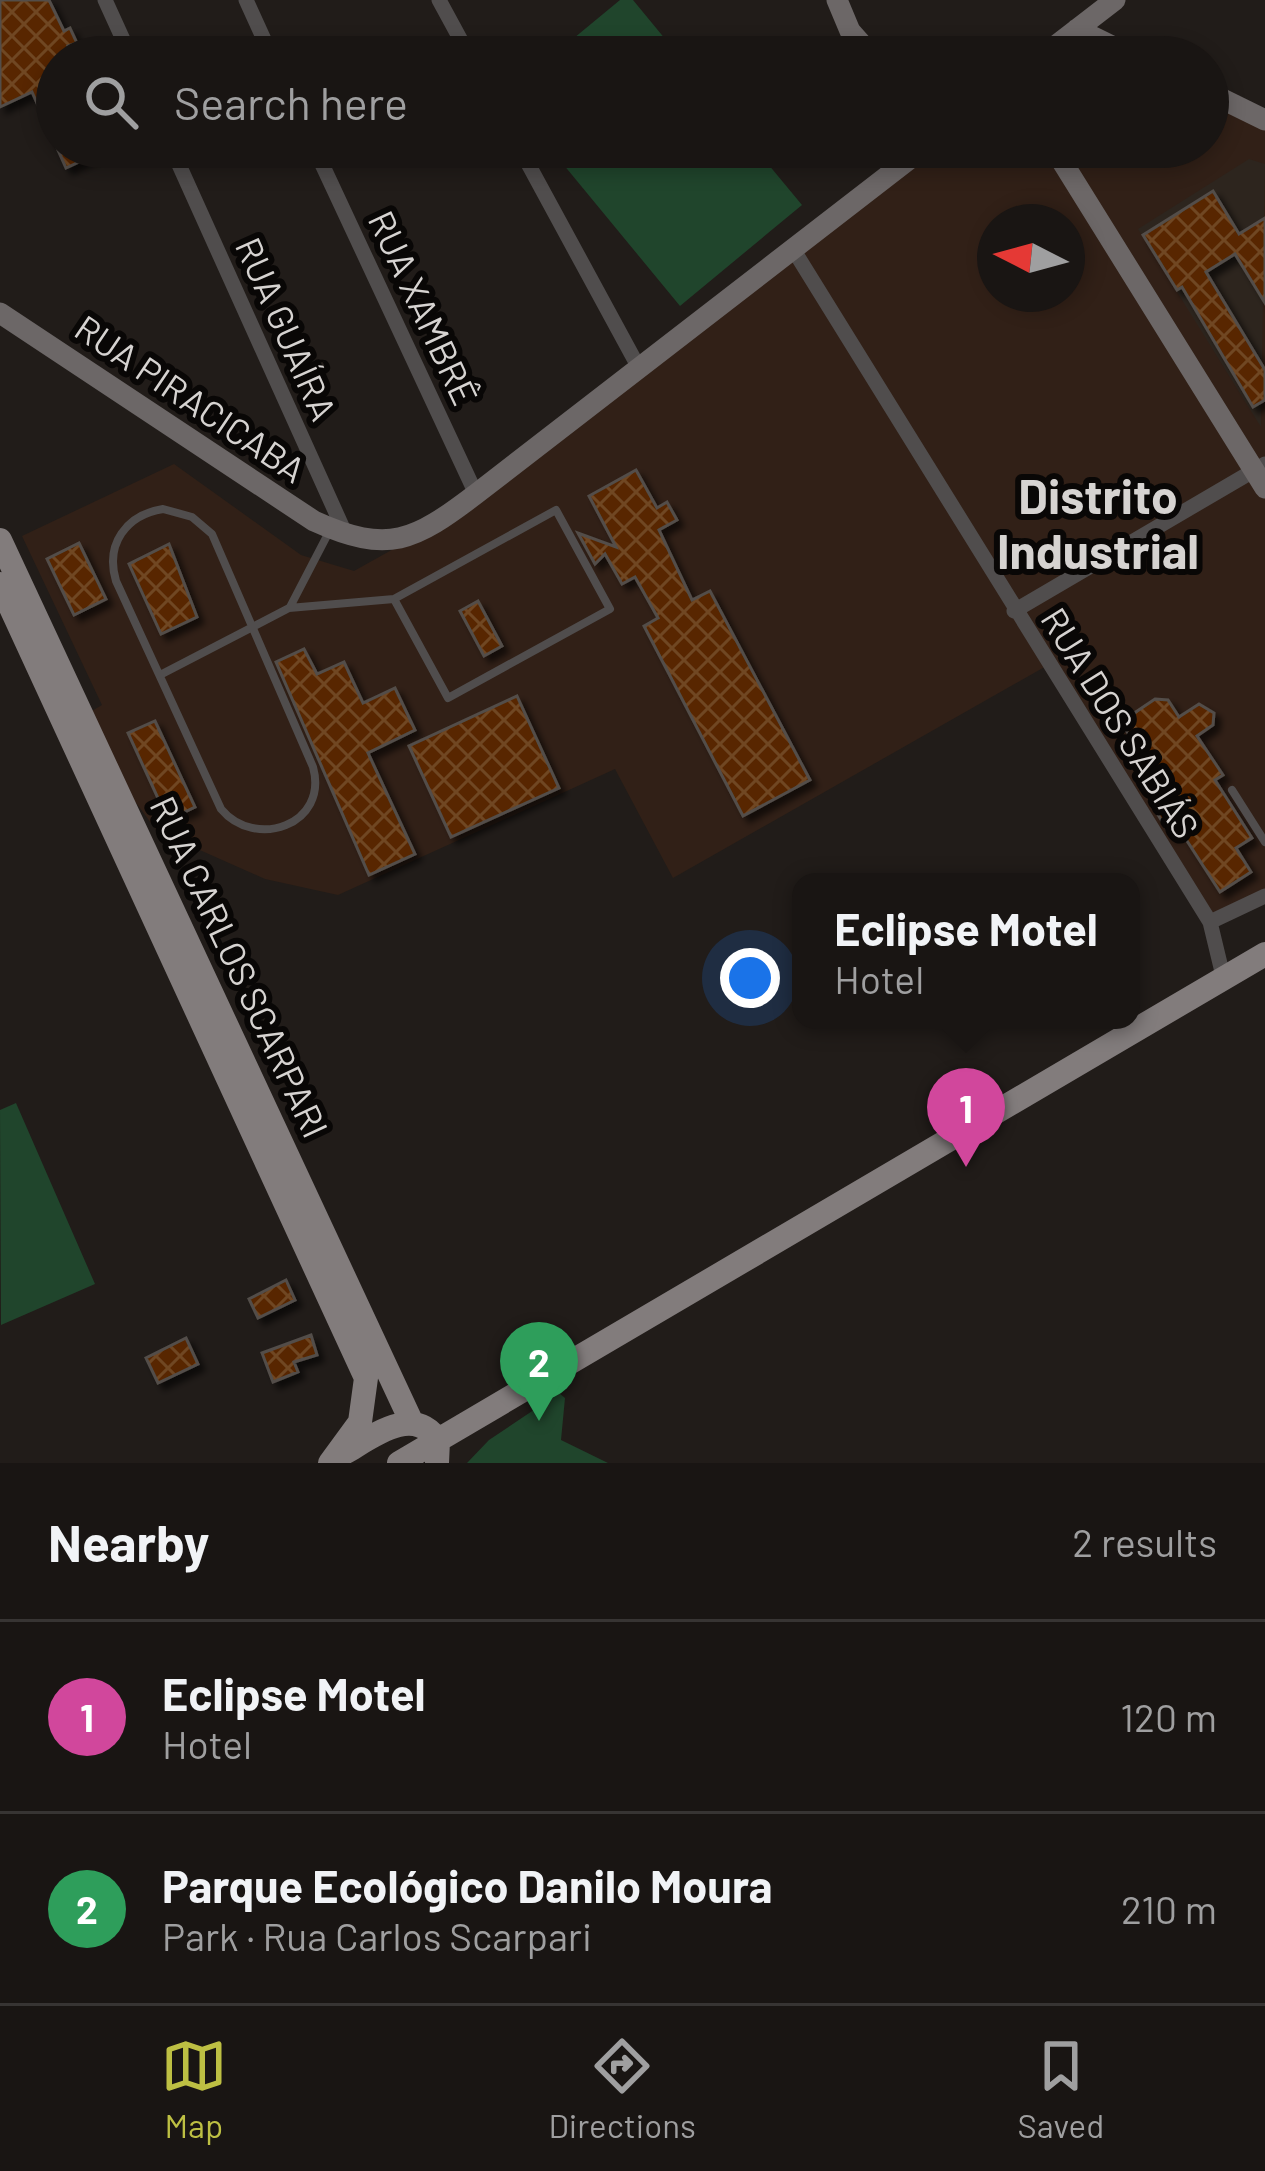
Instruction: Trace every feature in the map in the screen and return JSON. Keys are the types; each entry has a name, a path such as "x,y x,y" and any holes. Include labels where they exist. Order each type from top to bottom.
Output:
{"main road":[{"name":"RUA CARLOS SCARPARI","path":"0,540 342,1297 367,1396 352,1438 329,1463"},
{"name":"RUA CARLOS SCARPARI","path":"0,584 342,1297 430,1443"},
{"path":"1140,1025 1265,954"},
{"path":"399,1463 1133,1029"},
{"path":"329,1463 396,1425 430,1443"}],"street":[{"path":"105,0 121,36"},
{"path":"246,0 262,36"},
{"path":"439,0 459,36"},
{"path":"837,0 854,36"},
{"path":"1068,36 1115,0"},
{"path":"1077,29 1091,36"},
{"path":"1229,102 1265,120"},
{"name":"RUA GUAÍRA","path":"180,168 339,532"},
{"name":"RUA XAMBRÊ","path":"324,168 476,494"},
{"path":"530,168 639,368"},
{"path":"339,532 389,542 417,536 898,168"},
{"path":"1014,611 1261,474 1066,168"},
{"name":"RUA DOS SABIÁS","path":"793,249 1210,922 1223,976"},
{"name":"RUA PIRACICABA","path":"0,313 339,532"},
{"path":"1210,922 1265,896"}],"lane":[{"path":"160,675 289,608 394,599 556,510 610,609 448,698 394,599"},
{"path":"150,511 180,512 212,534 252,627 316,777 311,799 292,823 263,832 228,818 116,580 113,547 126,527 150,511"},
{"path":"289,608 339,532"},
{"path":"1232,790 1265,842"}],"shaded area":[{"path":"1229,102 1265,120 1265,896 1210,922 1048,665 673,878 615,769 338,895 265,879 157,831 75,721 102,705 22,536 174,464 301,555 354,571 431,528 898,168 1229,168"},
{"path":"1249,159 1265,164 1261,427 1138,229"}],"green space":[{"path":"620,0 633,0 663,36 576,36"},
{"path":"566,168 771,168 802,205 680,306"},
{"path":"16,1103 95,1284 1,1325 0,1110"},
{"path":"559,1393 565,1398 561,1440 608,1463 467,1463 489,1440"}],"building":[{"path":"0,0 49,0 64,31 70,28 74,36 36,36 36,101 32,92 0,107"},
{"path":"1213,191 1239,234 1265,218 1265,303 1235,254 1206,272 1265,370 1265,400 1253,407 1182,287 1177,290 1143,235"},
{"path":"636,470 657,508 667,502 677,520 659,530 692,600 710,591 810,780 743,816 644,626 658,618 635,577 622,584 605,554 595,564 578,533 616,547 589,496"},
{"path":"79,543 106,599 74,615 47,559"},
{"path":"169,544 197,617 161,634 129,564"},
{"path":"478,601 502,646 484,656 460,611"},
{"path":"304,649 317,674 344,662 363,703 395,688 415,730 368,753 415,854 369,875 276,662"},
{"path":"517,696 559,788 451,837 409,746"},
{"path":"1155,699 1168,700 1179,717 1199,704 1214,713 1213,725 1197,736 1223,775 1215,780 1252,838 1236,848 1251,872 1220,892 1180,830 1171,836 1157,813 1166,807 1126,745 1133,741 1121,722"},
{"path":"155,721 195,807 168,820 128,733"},
{"path":"286,1280 295,1300 258,1318 249,1299"},
{"path":"311,1335 317,1355 294,1362 298,1372 273,1382 262,1353"},
{"path":"186,1338 198,1364 158,1383 146,1358"}],"place":[{"name":"Eclipse Motel","path":"966,1167"},
{"name":"Parque Ecológico Danilo Moura","path":"539,1421"}],"district":[{"name":"Distrito Industrial","path":"1098,524"}]}
